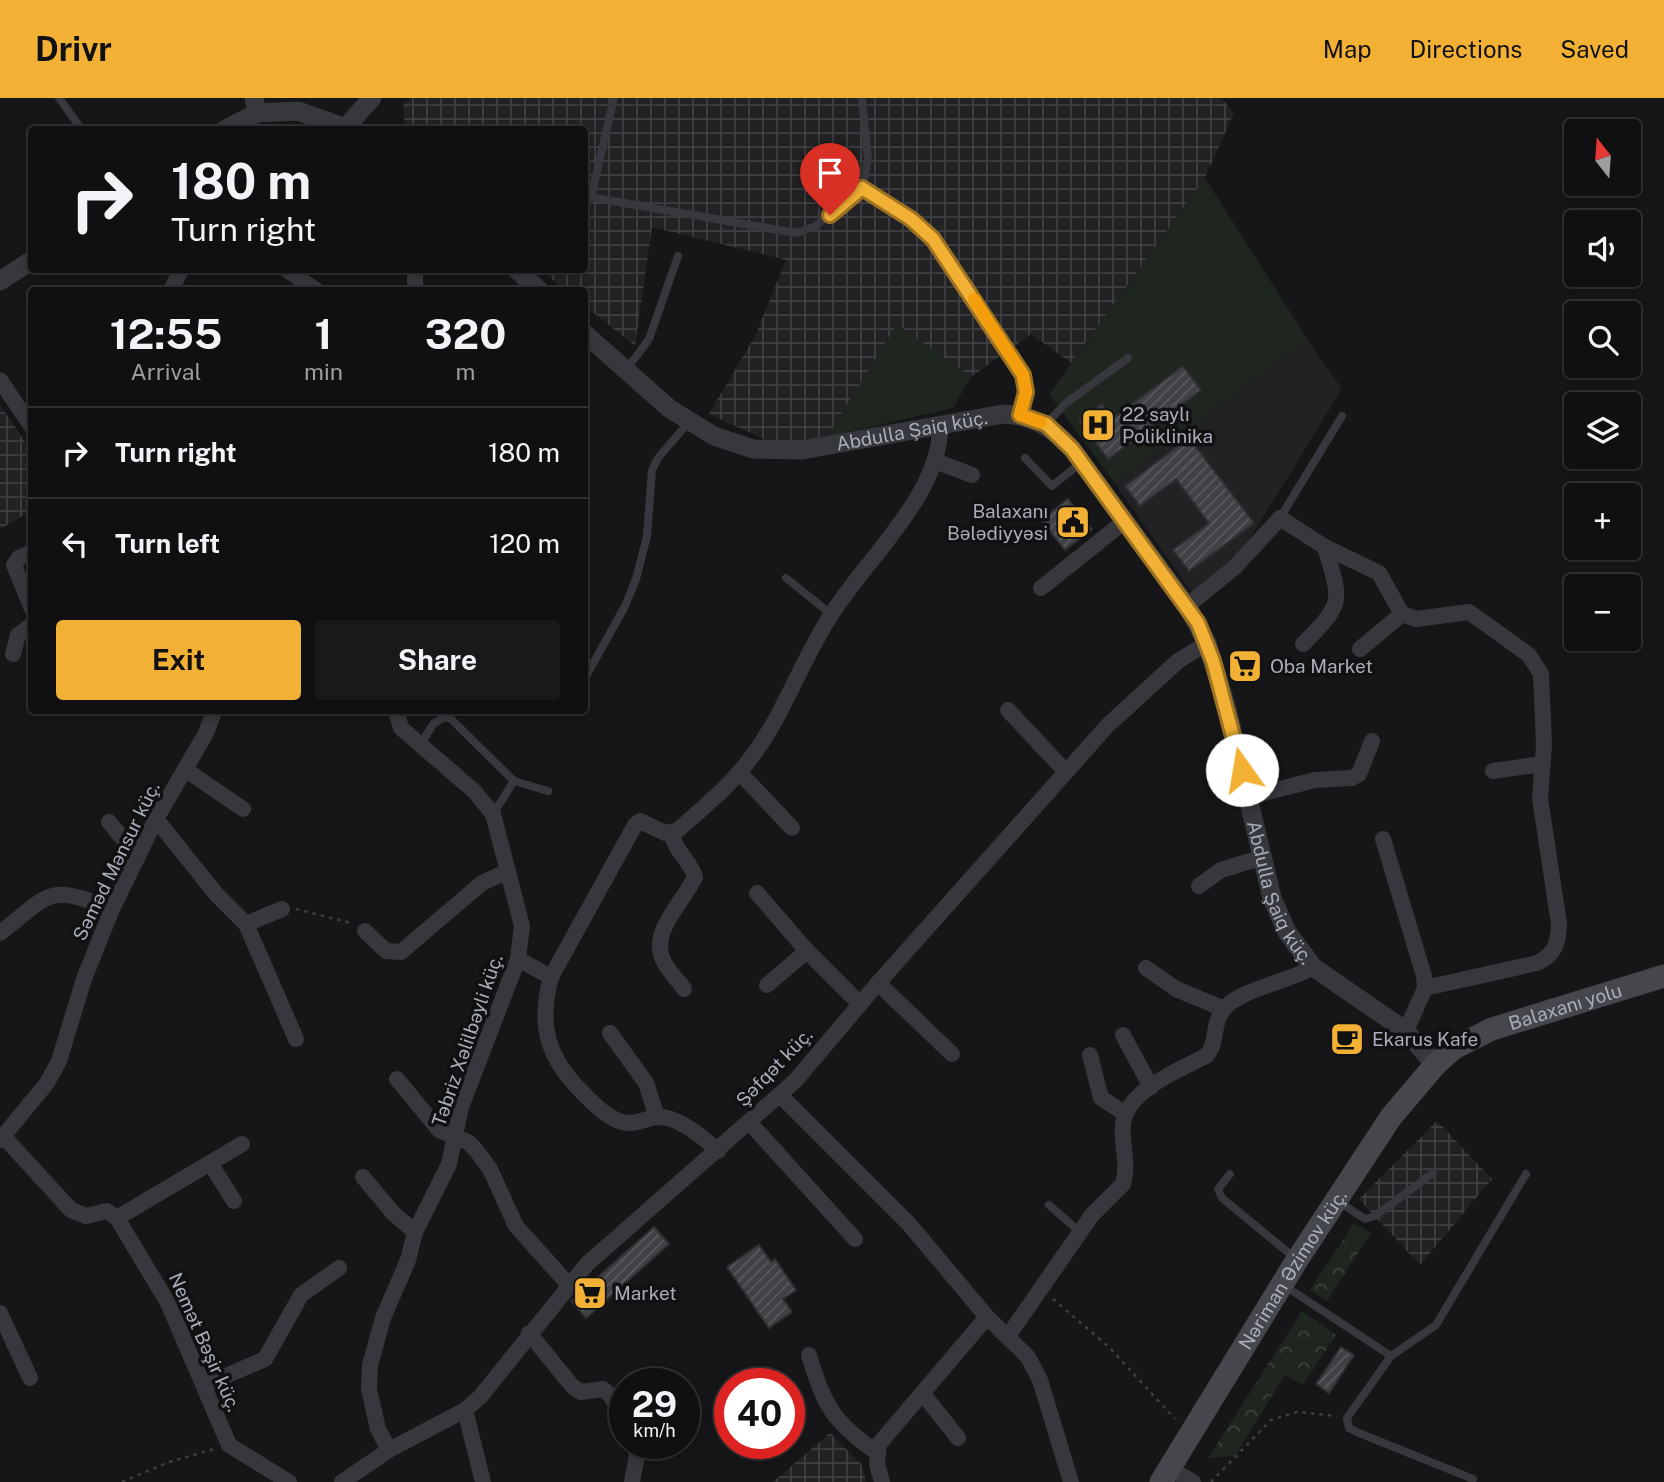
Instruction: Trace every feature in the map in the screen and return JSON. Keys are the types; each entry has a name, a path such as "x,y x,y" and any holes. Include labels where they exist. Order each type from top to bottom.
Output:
{"main road":[{"name":"Balaxanı yolu","path":"1435,1065 1454,1048 1492,1029 1664,976"},
{"name":"Nəriman Əzimov küç.","path":"1166,1475 1297,1260 1391,1117 1435,1065"}],"street":[{"path":"350,126 372,98"},
{"path":"229,126 255,105 299,111 342,126"},
{"path":"0,281 28,263"},
{"path":"291,273 312,287"},
{"path":"520,273 536,287"},
{"name":"Abdulla Şaiq küç.","path":"588,337 625,371 689,422 738,445 782,452 988,416 1020,415 1046,424 1082,462 1187,606 1206,643 1227,709 1280,919 1313,967 1406,1031 1435,1065"},
{"path":"0,380 28,421"},
{"path":"672,833 740,773 777,719 831,614 919,493 935,461 941,439 940,424"},
{"path":"935,461 972,475"},
{"path":"1187,606 1247,556 1279,517 1325,547 1379,573 1402,614 1416,619 1469,612 1530,654 1541,674 1542,764 1539,798 1559,924 1558,943 1546,958 1537,962 1425,988"},
{"path":"1041,588 1125,521"},
{"path":"1303,644 1332,615 1338,602 1325,547"},
{"path":"28,554 19,558 14,565 28,599"},
{"path":"1360,649 1402,614"},
{"path":"13,654 18,635 28,628"},
{"name":"Şəfqət küç.","path":"342,1482 388,1450 465,1410 569,1284 614,1240 780,1096 1128,704 1185,655 1206,643"},
{"path":"1008,710 1066,772"},
{"name":"Səməd Mənsur küç.","path":"1,1138 47,1083 59,1061 84,979 111,909 213,714"},
{"name":"Təbriz Xəlilbəyli küç.","path":"388,1450 378,1429 368,1379 383,1318 408,1260 415,1232 444,1175 461,1107 518,959 522,926 493,814 474,791 401,728 397,714"},
{"path":"1248,797 1315,780 1352,778 1359,774 1372,741"},
{"path":"1493,771 1542,764"},
{"path":"186,770 243,809"},
{"path":"740,773 792,828"},
{"path":"156,819 216,894 246,924 296,1040"},
{"path":"672,833 648,822 640,821 635,825 551,977 546,997 547,1034 557,1064 567,1078 592,1102 630,1124 657,1117 667,1118 704,1138 718,1151"},
{"path":"109,822 138,857"},
{"path":"672,833 675,846 693,869 695,877 667,922 662,953 663,961 684,989"},
{"path":"1383,839 1425,988 1406,1031"},
{"path":"1199,886 1221,870 1263,857"},
{"path":"365,931 386,951 401,952 482,883 508,871"},
{"path":"757,893 807,951 860,1004"},
{"path":"0,933 53,894 71,894 111,909"},
{"path":"246,924 282,909"},
{"path":"767,985 807,951"},
{"path":"518,959 551,977"},
{"path":"1008,1336 1080,1232 1123,1184 1126,1114 1133,1102 1151,1087 1206,1056 1212,1049 1219,1015 1237,998 1283,982 1313,967"},
{"path":"1146,968 1176,989 1224,1009"},
{"path":"878,983 952,1054"},
{"path":"610,1033 646,1083 657,1117"},
{"path":"1123,1035 1151,1087"},
{"path":"1090,1055 1101,1098 1126,1114"},
{"path":"397,1079 439,1130 476,1150 490,1169 516,1226 569,1284"},
{"path":"780,1096 917,1232 987,1317 1028,1357 1040,1380 1071,1482"},
{"path":"751,1123 855,1239"},
{"path":"1,1138 71,1210 86,1216 107,1212 117,1218 243,1144"},
{"path":"210,1163 234,1201"},
{"path":"363,1177 393,1213 415,1232"},
{"name":"Nemət Bəşir küç.","path":"117,1218 168,1303 229,1445"},
{"path":"205,1385 265,1359 301,1295 339,1268"},
{"path":"0,1312 30,1378"},
{"path":"876,1452 987,1317"},
{"path":"529,1333 573,1387 581,1392 603,1389 609,1394"},
{"path":"809,1355 820,1392 830,1412 876,1452 881,1482"},
{"path":"923,1394 958,1438"},
{"path":"465,1410 483,1482"},
{"path":"229,1445 289,1482"},
{"path":"632,1482 636,1459"},
{"path":"1166,1475 1193,1482"}],"lane":[{"path":"59,98 79,126"},
{"path":"614,98 588,197 796,233 814,227 862,188 867,160 862,98"},
{"path":"862,188 903,214 933,239 1023,375 1026,392 1020,415"},
{"path":"625,371 649,339 678,256"},
{"path":"1046,424 1066,403 1128,358"},
{"path":"1279,517 1342,416"},
{"path":"588,673 625,606 636,579 647,536 652,470 689,422"},
{"path":"1025,458 1052,486 1082,462"},
{"path":"786,578 831,614"},
{"path":"420,744 434,723 445,717 451,719 514,781 548,791"},
{"path":"493,814 514,781"},
{"path":"1337,1200 1365,1219 1375,1216 1433,1173"},
{"path":"1230,1174 1218,1189 1222,1198 1297,1260"},
{"path":"1473,1479 1359,1433 1349,1428 1347,1418 1391,1356 1436,1325 1526,1174"},
{"path":"1049,1205 1080,1232"},
{"path":"1282,1284 1391,1356"}],"path":[{"path":"282,909 311,911 355,924 365,931"},
{"path":"1042,1289 1110,1348 1190,1433"},
{"path":"1211,1482 1271,1420 1297,1412 1347,1418"},
{"path":"122,1482 169,1462 229,1445"}],"shaded area":[{"path":"410,98 1221,98 1234,113 1205,178 1071,363 1031,334 971,377 897,325 827,437 791,442 766,440 709,414 755,336 786,260 652,227 635,346 588,308 588,287 561,287 545,273 588,273 588,126 405,126 403,105"},
{"path":"1308,340 1342,389 1238,558 1192,593 1116,485"},
{"path":"0,405 28,446 28,513 0,529"},
{"path":"1437,1121 1492,1179 1420,1265 1359,1199"},
{"path":"830,1433 862,1465 866,1482 773,1482 800,1459 805,1459 805,1454"}],"green space":[{"path":"1205,178 1308,340 1116,485 1049,394"},
{"path":"897,324 971,377 953,408 827,437"},
{"path":"1354,1223 1371,1233 1327,1301 1310,1290"},
{"path":"1302,1311 1336,1335 1303,1385 1285,1375 1235,1456 1208,1458"}],"building":[{"path":"1183,366 1201,390 1108,459 1079,421 1102,404 1112,419"},
{"path":"1189,438 1254,523 1189,571 1173,550 1209,523 1176,479 1140,506 1125,486"},
{"path":"1068,499 1092,529 1065,550 1041,520"},
{"path":"654,1227 669,1244 586,1318 571,1301"},
{"path":"759,1245 771,1262 775,1259 796,1290 783,1299 792,1312 769,1328 727,1267"},
{"path":"1341,1347 1354,1355 1329,1393 1316,1384"}],"slow traffic":[{"path":"974,299 1023,375 1026,392 1020,415 1041,422"}],"place":[{"name":"22 saylı Poliklinika","path":"1098,425"},
{"name":"Balaxanı Bələdiyyəsi","path":"1073,522"},
{"name":"Oba Market","path":"1245,666"},
{"name":"Ekarus Kafe","path":"1347,1039"},
{"name":"Market","path":"590,1293"}],"route":[{"path":"830,215 862,188 911,219 933,239 1023,375 1026,392 1020,415 1046,424 1072,449 1198,623 1213,661 1242,770"}]}
